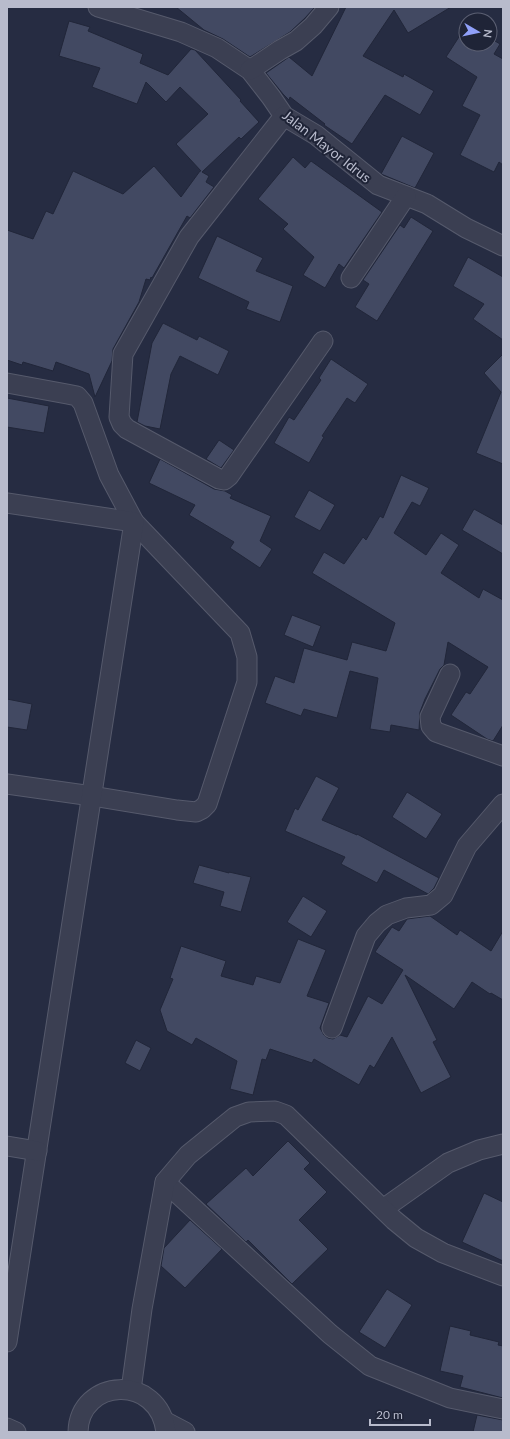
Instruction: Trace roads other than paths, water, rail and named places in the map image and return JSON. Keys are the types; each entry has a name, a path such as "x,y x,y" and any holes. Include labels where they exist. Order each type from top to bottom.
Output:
{"street":[{"name":"Jalan Mayor Idrus","path":"98,7 181,32 217,48 250,70 284,116 316,135 378,185 427,204 466,228 503,246"},
{"path":"250,70 280,50 296,42 313,26 329,7"},
{"path":"284,116 190,237 123,354 119,417 122,424 133,432 219,480 224,480 229,476 323,341"},
{"path":"351,278 406,196"},
{"path":"7,383 76,396 83,403 109,475 134,522 240,633 247,657 247,682 207,804 202,809 196,812 176,810 7,784"},
{"path":"7,503 134,522"},
{"path":"7,1342 134,522"},
{"path":"450,674 430,717 431,726 436,732 503,756"},
{"path":"332,1028 366,936 377,923 387,916 406,908 431,905 443,895 467,846 503,804"},
{"path":"131,1390 142,1309 165,1182 188,1155 235,1117 249,1112 275,1111 286,1115 383,1209 416,1238 437,1249 503,1276"},
{"path":"383,1209 448,1163 479,1150 503,1144"},
{"path":"7,1146 37,1151"},
{"path":"165,1182 330,1334 370,1366 450,1398 503,1409"},
{"path":"78,1432 82,1415 88,1405 97,1397 119,1389 131,1390 146,1396 157,1407 165,1427 185,1432"},
{"path":"7,1428 16,1432"}]}
